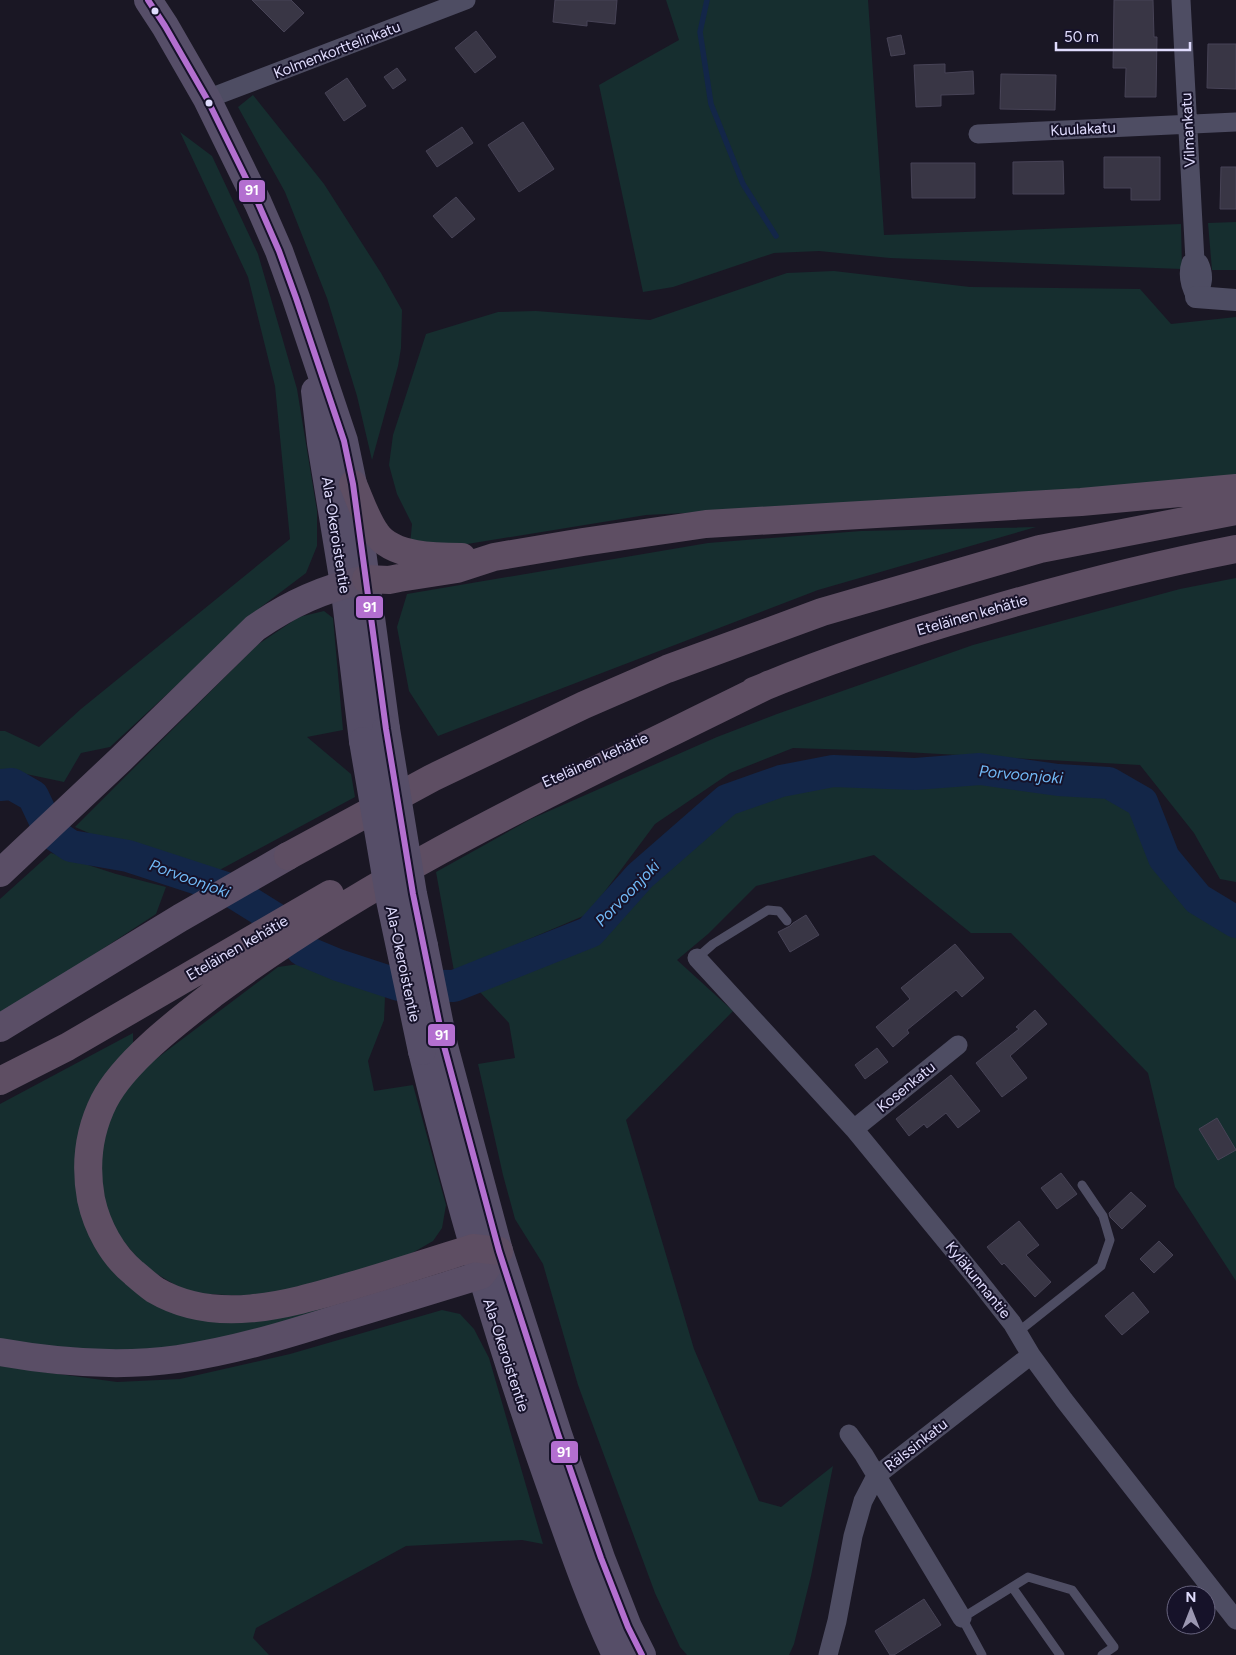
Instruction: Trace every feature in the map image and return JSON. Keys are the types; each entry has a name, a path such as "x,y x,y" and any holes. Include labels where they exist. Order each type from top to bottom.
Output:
{"highway":[{"path":"353,484 377,534 394,548 408,553 494,558"},
{"path":"0,873 121,759 255,628 304,598 355,581 389,580 583,542 706,524 1081,502 1236,488"},
{"path":"0,1028 180,918 288,856 432,778 584,705 667,669 822,612 1040,549 1236,511"},
{"name":"Eteläinen kehätie","path":"0,1081 239,960 344,896 425,842 565,772 770,684 896,637 1048,592 1236,549"},
{"path":"0,1352 65,1360 126,1363 176,1359 221,1352 259,1343 481,1275 486,1249 270,1307 226,1309 184,1302 155,1290 130,1270 108,1244 94,1213 88,1179 87,1158 93,1127 104,1100 128,1067 190,1011 239,960"}],"main road":[{"name":"Ala-Okeroistentie","path":"148,0 207,99 258,203 279,251 344,441 353,484 355,581 375,735 390,900 433,1049 446,1150 558,1434 598,1549 628,1627 642,1655"},
{"name":"Ala-Okeroistentie","path":"308,337 321,443 355,581"},
{"name":"Ala-Okeroistentie","path":"481,1275 526,1415 572,1546 601,1624 616,1655"}],"street":[{"name":"Kolmenkorttelinkatu","path":"207,99 466,0"},
{"name":"Vilmankatu","path":"1182,0 1195,261 1199,263 1204,278 1196,297"},
{"name":"Kuulakatu","path":"978,134 1236,122"},
{"path":"1196,297 1236,300"},
{"name":"Kyläkunnantie","path":"697,958 854,1129 995,1301 1018,1332 1031,1356 1064,1400 1236,1620"},
{"name":"Kosenkatu","path":"854,1129 958,1045"},
{"name":"Rälssinkatu","path":"828,1655 837,1621 853,1536 863,1501 876,1476 1031,1356"},
{"path":"849,1434 864,1455 962,1618"}],"lane":[{"path":"697,958 713,944 768,910 779,911 786,922"},
{"path":"1018,1332 1101,1266 1110,1240 1103,1216 1082,1185"},
{"path":"982,1655 962,1618 1028,1577 1072,1590 1114,1647 1102,1655"},
{"path":"1012,1586 1060,1655"}],"green space":[{"path":"666,0 868,0 884,235 1181,224 1182,269 890,258 819,251 774,253 673,287 643,292 599,85 679,40"},
{"path":"253,95 324,184 381,273 402,310 401,348 398,366 372,460 357,396 327,298 285,192 238,107"},
{"path":"180,132 212,156 258,254 297,389 317,511 317,546 306,573 261,607 110,747 81,753 64,782 12,771 0,771 0,731 5,731 39,747 81,709 290,539 275,386 248,277"},
{"path":"1236,222 1236,270 1212,270 1208,223"},
{"path":"834,271 970,287 1140,289 1171,324 1236,317 1236,477 1131,490 646,515 455,546 410,545 412,524 397,494 389,465 393,435 426,334 498,312 536,311 650,320 787,273"},
{"path":"1036,527 818,590 438,736 409,691 397,627 407,594 708,543 861,531"},
{"path":"1236,578 1236,882 1220,879 1194,833 1140,765 886,751 793,748 730,773 655,824 588,914 454,971 436,872 531,819 717,737 973,645 1180,589"},
{"path":"324,611 333,618 343,730 307,737 351,774 355,797 214,873 150,847 98,837 75,827 257,645 299,617"},
{"path":"980,778 1105,794 1132,814 1155,863 1190,904 1236,935 1236,1281 1175,1187 1148,1073 1011,933 971,933 874,855 756,886 708,934 677,960 733,1011 626,1120 694,1349 759,1501 781,1507 833,1466 811,1576 794,1644 789,1655 687,1655 680,1647 655,1593 578,1385 543,1264 515,1219 478,1064 515,1058 509,1023 480,992 596,939 651,882 741,805 794,789 836,783 915,784"},
{"path":"51,853 116,874 166,887 156,914 0,1016 0,899"},
{"path":"299,964 385,996 384,1020 368,1061 374,1091 413,1085 446,1205 442,1228 433,1241 407,1256 268,1297 189,1293 145,1267 114,1230 102,1196 100,1147 114,1102 144,1068 278,967"},
{"path":"133,1033 133,1044 99,1086 99,1247 212,1321 263,1321 411,1278 412,1288 225,1341 129,1352 38,1345 0,1339 0,1104"},
{"path":"442,1310 460,1314 474,1329 489,1358 543,1544 522,1540 406,1546 256,1628 253,1638 269,1655 0,1655 0,1366 117,1382 180,1379 290,1354"}],"building":[{"path":"252,0 291,0 304,13 284,32"},
{"path":"555,0 617,0 615,24 587,21 587,26 553,22"},
{"path":"1114,0 1153,0 1154,37 1157,37 1156,97 1125,97 1126,68 1113,68"},
{"path":"476,31 496,57 475,73 455,48"},
{"path":"901,35 905,54 891,56 887,38"},
{"path":"1208,44 1236,44 1236,89 1207,88"},
{"path":"945,64 945,73 973,71 974,94 941,95 941,106 916,107 914,65"},
{"path":"397,68 406,80 393,89 384,77"},
{"path":"1001,74 1056,75 1055,110 1000,109"},
{"path":"347,78 366,106 344,121 325,93"},
{"path":"523,122 554,169 519,192 488,145"},
{"path":"462,127 473,143 437,167 426,151"},
{"path":"1104,157 1160,157 1160,200 1131,200 1131,188 1104,188"},
{"path":"1063,161 1064,194 1013,194 1013,162"},
{"path":"911,163 975,163 975,198 912,198"},
{"path":"1221,167 1236,167 1236,209 1220,209"},
{"path":"456,197 475,219 452,238 433,216"},
{"path":"806,915 819,935 790,952 778,932"},
{"path":"955,944 984,978 962,997 956,990 907,1030 909,1033 893,1047 876,1027 910,999 901,988"},
{"path":"1035,1010 1047,1024 1010,1056 1027,1078 1002,1097 976,1063 1019,1029 1016,1027"},
{"path":"877,1048 888,1062 865,1079 855,1065"},
{"path":"951,1075 980,1111 958,1128 946,1113 927,1128 924,1124 909,1136 896,1119"},
{"path":"1217,1118 1236,1150 1218,1160 1199,1129"},
{"path":"1061,1173 1077,1194 1057,1209 1041,1188"},
{"path":"1131,1192 1146,1206 1122,1229 1110,1217 1109,1213"},
{"path":"1019,1221 1039,1245 1026,1255 1051,1282 1035,1297 1004,1263 1002,1265 987,1247"},
{"path":"1159,1241 1173,1255 1154,1273 1140,1259"},
{"path":"1133,1292 1149,1312 1122,1335 1105,1316"},
{"path":"924,1599 941,1625 894,1655 890,1655 875,1631"}],"waterway":[{"path":"707,0 700,32 711,104 743,184 776,236"},
{"name":"Porvoonjoki","path":"0,785 12,784 33,796 50,832 71,846 128,856 226,888 284,924 302,950 338,965 399,985 454,986 590,932 640,876 727,800 781,781 833,771 915,774 980,769 1058,780 1109,783 1142,802 1164,858 1198,899 1236,922"}],"transit line":[{"name":"91","path":"148,0 207,99 258,203 279,251 296,298 344,441 353,484 386,729 413,894 444,1046 499,1251 558,1434 601,1558 628,1627 642,1655"}]}
